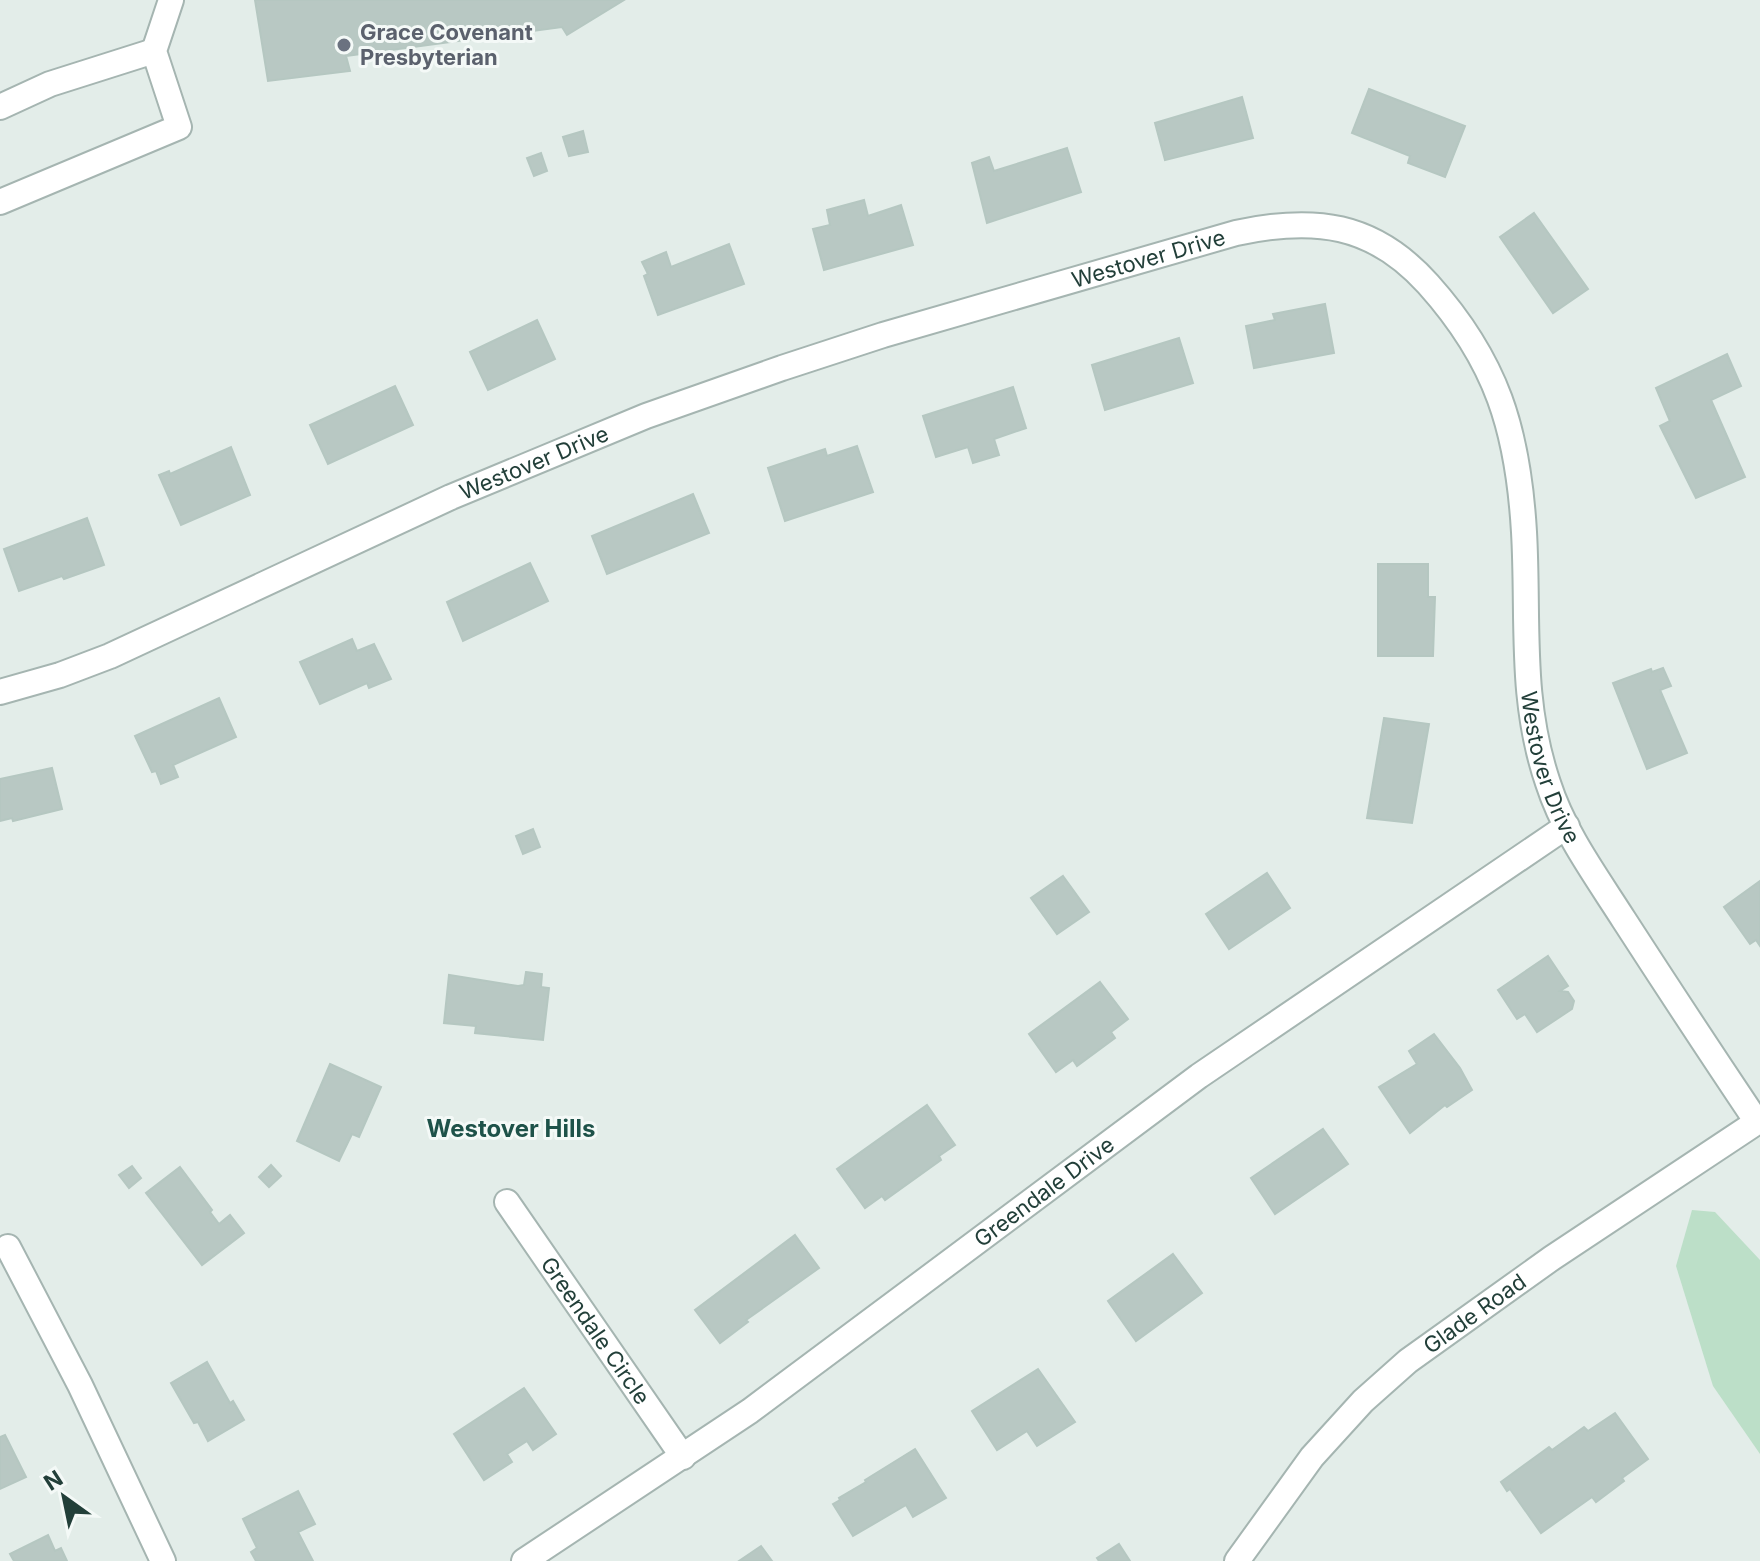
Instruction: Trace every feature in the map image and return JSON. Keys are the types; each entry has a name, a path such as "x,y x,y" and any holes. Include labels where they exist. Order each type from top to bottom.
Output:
{"street":[{"path":"0,202 179,127 154,51 171,0"},
{"path":"0,107 50,84 154,51"},
{"name":"Westover Drive","path":"0,692 60,675 110,656 451,497 633,422 738,383 883,335 1214,239 1282,225 1322,224 1357,233 1415,270 1469,334 1497,387 1520,476 1525,535 1527,684 1531,721 1549,787 1575,844 1758,1121"},
{"name":"Greendale Drive","path":"524,1561 683,1457 809,1369 1199,1076 1567,826"},
{"name":"Glade Road","path":"1237,1561 1312,1457 1363,1401 1408,1361 1552,1258 1758,1121"},
{"name":"Greendale Circle","path":"507,1202 683,1457"},
{"path":"8,1247 80,1385 163,1561"}],"green space":[{"path":"1692,1210 1715,1212 1760,1260 1760,1454 1713,1386 1676,1266"}],"building":[{"name":"Grace Covenant Presbyterian","path":"255,0 624,0 567,35 562,27 346,56 350,71 268,81"},
{"path":"1369,89 1465,126 1445,177 1408,163 1410,156 1352,133"},
{"path":"1242,97 1253,138 1165,160 1155,123"},
{"path":"583,131 588,152 569,156 563,137"},
{"path":"1067,148 1081,192 987,223 972,163 989,157 994,171"},
{"path":"541,153 547,171 534,176 527,158"},
{"path":"864,200 868,216 901,205 913,245 824,270 813,229 830,225 827,210"},
{"path":"1534,213 1588,289 1553,313 1500,237"},
{"path":"729,244 744,284 658,315 642,262 666,252 671,267"},
{"path":"1325,304 1334,353 1254,368 1246,326 1275,320 1273,314"},
{"path":"537,320 555,359 488,390 470,352"},
{"path":"1179,338 1193,383 1105,410 1092,365"},
{"path":"1727,354 1741,386 1711,400 1745,477 1696,498 1660,426 1670,421 1656,388"},
{"path":"395,386 413,425 328,464 310,425"},
{"path":"1013,387 1026,428 994,439 999,455 973,463 968,447 936,457 923,416"},
{"path":"857,446 873,492 785,521 768,468 825,449 827,456"},
{"path":"231,447 250,495 181,525 159,475 169,471 170,474"},
{"path":"693,494 709,533 607,574 592,536"},
{"path":"87,518 104,565 19,591 4,549"},
{"path":"530,563 548,601 463,641 447,602"},
{"path":"1378,564 1428,564 1428,597 1435,597 1433,656 1378,656"},
{"path":"352,639 357,651 374,644 391,679 369,688 367,683 320,704 300,662"},
{"path":"1663,668 1671,686 1660,690 1687,753 1647,769 1613,683 1651,669 1652,672"},
{"path":"219,698 236,737 173,765 178,777 161,784 135,736"},
{"path":"1384,718 1429,724 1412,823 1367,818"},
{"path":"52,768 62,809 13,821 12,818 0,821 0,779"},
{"path":"533,829 540,847 523,854 516,836"},
{"path":"1267,873 1290,908 1229,949 1206,914"},
{"path":"1063,876 1089,912 1057,934 1031,898"},
{"path":"1760,881 1760,946 1756,940 1750,944 1724,907"},
{"path":"1548,956 1568,986 1560,991 1568,992 1574,1001 1572,1009 1537,1032 1525,1014 1517,1019 1498,990"},
{"path":"526,972 542,974 541,987 549,988 543,1040 475,1033 476,1026 444,1023 449,975 518,986 524,985"},
{"path":"1100,982 1128,1019 1111,1032 1115,1038 1077,1066 1073,1060 1056,1072 1029,1034"},
{"path":"1434,1034 1460,1068 1472,1090 1447,1107 1445,1105 1410,1133 1379,1087 1417,1064 1409,1051"},
{"path":"330,1064 381,1087 359,1137 352,1134 339,1161 297,1141"},
{"path":"927,1105 955,1145 939,1156 941,1160 885,1200 882,1196 865,1208 837,1169"},
{"path":"1323,1129 1348,1164 1275,1214 1251,1178"},
{"path":"271,1165 281,1176 269,1187 259,1177"},
{"path":"132,1166 141,1178 129,1188 119,1175"},
{"path":"180,1167 219,1224 230,1215 244,1233 202,1265 146,1193"},
{"path":"795,1235 819,1268 746,1320 748,1322 720,1343 695,1310"},
{"path":"1173,1254 1202,1293 1136,1341 1108,1301"},
{"path":"207,1362 230,1403 233,1401 244,1420 208,1441 171,1383"},
{"path":"1038,1369 1075,1422 1037,1446 1027,1431 997,1450 972,1411"},
{"path":"524,1388 556,1434 533,1450 527,1441 507,1454 512,1462 484,1480 454,1434"},
{"path":"1615,1413 1648,1459 1596,1502 1592,1497 1541,1533 1510,1489 1507,1491 1501,1482 1549,1447 1552,1450 1584,1427 1588,1431"},
{"path":"5,1435 26,1477 0,1489 0,1437"},
{"path":"915,1449 946,1498 913,1517 906,1505 853,1536 833,1504"},
{"path":"298,1491 315,1524 298,1532 313,1561 256,1561 251,1552 257,1548 243,1519"},
{"path":"48,1535 55,1551 61,1548 67,1561 14,1561 10,1554"},
{"path":"1119,1544 1130,1561 1099,1561 1097,1558"},
{"path":"761,1546 772,1561 739,1561"}],"place":[{"name":"Grace Covenant Presbyterian","path":"344,45"}],"district":[{"name":"Westover Hills","path":"511,1128"}]}
